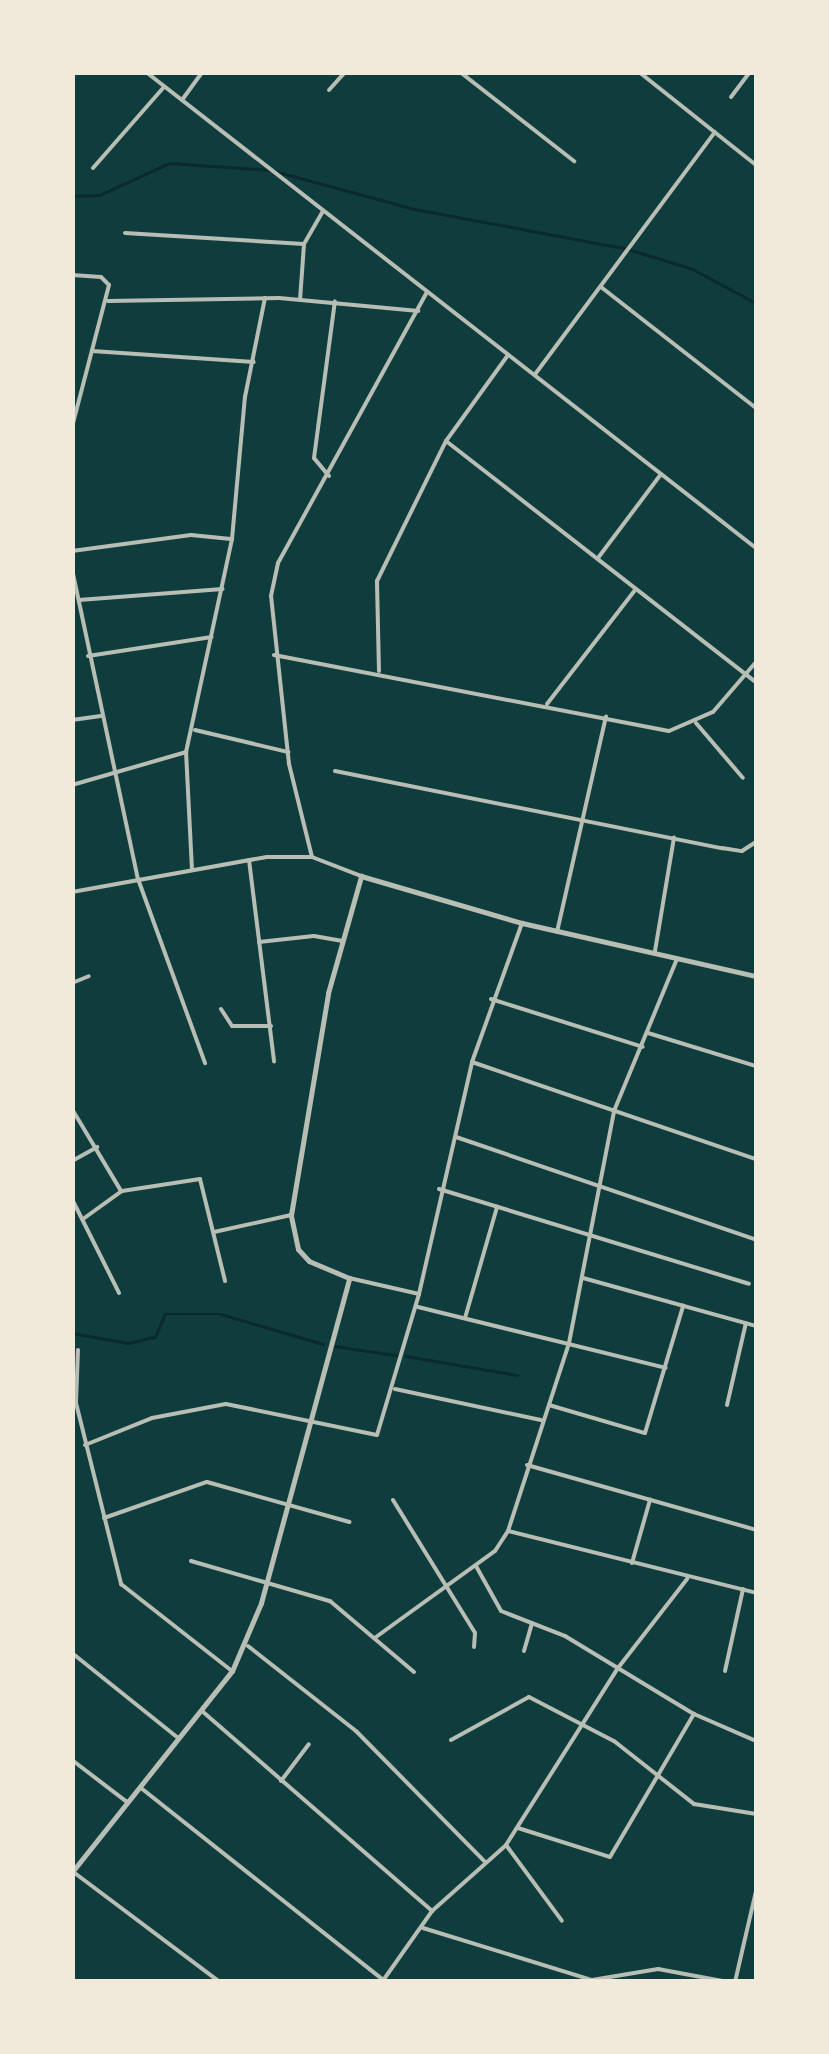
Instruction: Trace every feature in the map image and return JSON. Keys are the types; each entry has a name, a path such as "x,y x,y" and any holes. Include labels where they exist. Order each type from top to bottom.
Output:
{"street":[{"path":"146,72 256,162 756,548"},
{"path":"182,100 202,72"},
{"path":"328,90 344,72"},
{"path":"460,72 574,162"},
{"path":"638,72 756,165"},
{"path":"731,97 750,72"},
{"path":"93,168 164,88"},
{"path":"535,375 716,132"},
{"path":"300,300 304,244 324,211"},
{"path":"125,233 304,244"},
{"path":"72,275 107,280 108,300 72,427"},
{"path":"601,287 756,408"},
{"path":"312,857 288,752 268,617 278,562 428,292"},
{"path":"108,300 266,298 418,311"},
{"path":"192,870 186,752 232,540 266,298"},
{"path":"329,476 314,458 335,301"},
{"path":"92,350 254,362"},
{"path":"379,671 374,588 446,441 508,355"},
{"path":"446,441 756,682"},
{"path":"598,558 661,474"},
{"path":"72,551 160,538 232,540"},
{"path":"72,570 138,879 205,1063"},
{"path":"78,600 223,589"},
{"path":"546,706 636,589"},
{"path":"88,656 212,637"},
{"path":"274,656 379,671 669,732 696,724 756,662"},
{"path":"72,720 101,716"},
{"path":"557,932 606,717"},
{"path":"696,724 743,778"},
{"path":"193,729 288,752"},
{"path":"72,785 186,752"},
{"path":"335,770 742,851 756,842"},
{"path":"654,954 674,838"},
{"path":"72,892 249,860 312,857 361,876 522,924 756,976"},
{"path":"249,860 273,1026 274,1061"},
{"path":"361,876 343,940 291,1214 298,1249 309,1261 349,1278 419,1294"},
{"path":"85,1444 152,1418 226,1404 377,1435 395,1389 418,1307 440,1190 472,1062 491,999 522,924"},
{"path":"258,942 314,936 343,940"},
{"path":"376,1637 476,1566 508,1531 541,1420 570,1343 584,1278 587,1236 614,1111 644,1046 676,959"},
{"path":"72,983 89,976"},
{"path":"491,999 644,1046"},
{"path":"220,1009 232,1026 273,1026"},
{"path":"648,1033 756,1066"},
{"path":"472,1062 756,1159"},
{"path":"72,1109 122,1191"},
{"path":"456,1137 600,1182 756,1240"},
{"path":"72,1161 97,1147"},
{"path":"83,1219 122,1191 200,1179 225,1281"},
{"path":"440,1190 749,1284"},
{"path":"72,1199 119,1293"},
{"path":"465,1318 497,1208"},
{"path":"214,1232 291,1214"},
{"path":"220,1982 73,1872 180,1739 248,1646 349,1278"},
{"path":"584,1278 756,1326"},
{"path":"548,1404 640,1436 649,1427 683,1306"},
{"path":"418,1307 666,1368"},
{"path":"727,1405 746,1324"},
{"path":"78,1350 74,1376 85,1444 130,1597 232,1671"},
{"path":"395,1389 541,1420"},
{"path":"527,1464 756,1530"},
{"path":"104,1518 207,1482 349,1522"},
{"path":"393,1500 475,1633 474,1647"},
{"path":"632,1565 650,1500"},
{"path":"508,1531 687,1579 756,1593"},
{"path":"192,1560 330,1601 414,1672"},
{"path":"476,1566 497,1607 618,1668 694,1714 756,1741"},
{"path":"140,1788 383,1981 432,1912 506,1845 618,1668 687,1579"},
{"path":"725,1671 743,1590"},
{"path":"524,1652 532,1623"},
{"path":"248,1646 356,1730 484,1862"},
{"path":"72,1653 180,1739"},
{"path":"451,1740 529,1697 583,1722 706,1810 756,1814"},
{"path":"202,1710 432,1912"},
{"path":"518,1828 604,1859 614,1852 694,1714"},
{"path":"282,1781 309,1744"},
{"path":"72,1760 127,1802"},
{"path":"506,1845 562,1921"},
{"path":"736,1982 756,1891"},
{"path":"424,1928 592,1980 690,1971 728,1982"},
{"path":"642,1973 647,1982"}],"waterway":[{"path":"72,196 100,195 169,163 271,170 415,209 628,249 693,269 756,303"},
{"path":"72,1333 128,1343 155,1337 165,1314 221,1314 323,1344"},
{"path":"335,1346 400,1356"},
{"path":"406,1356 517,1375"}]}
